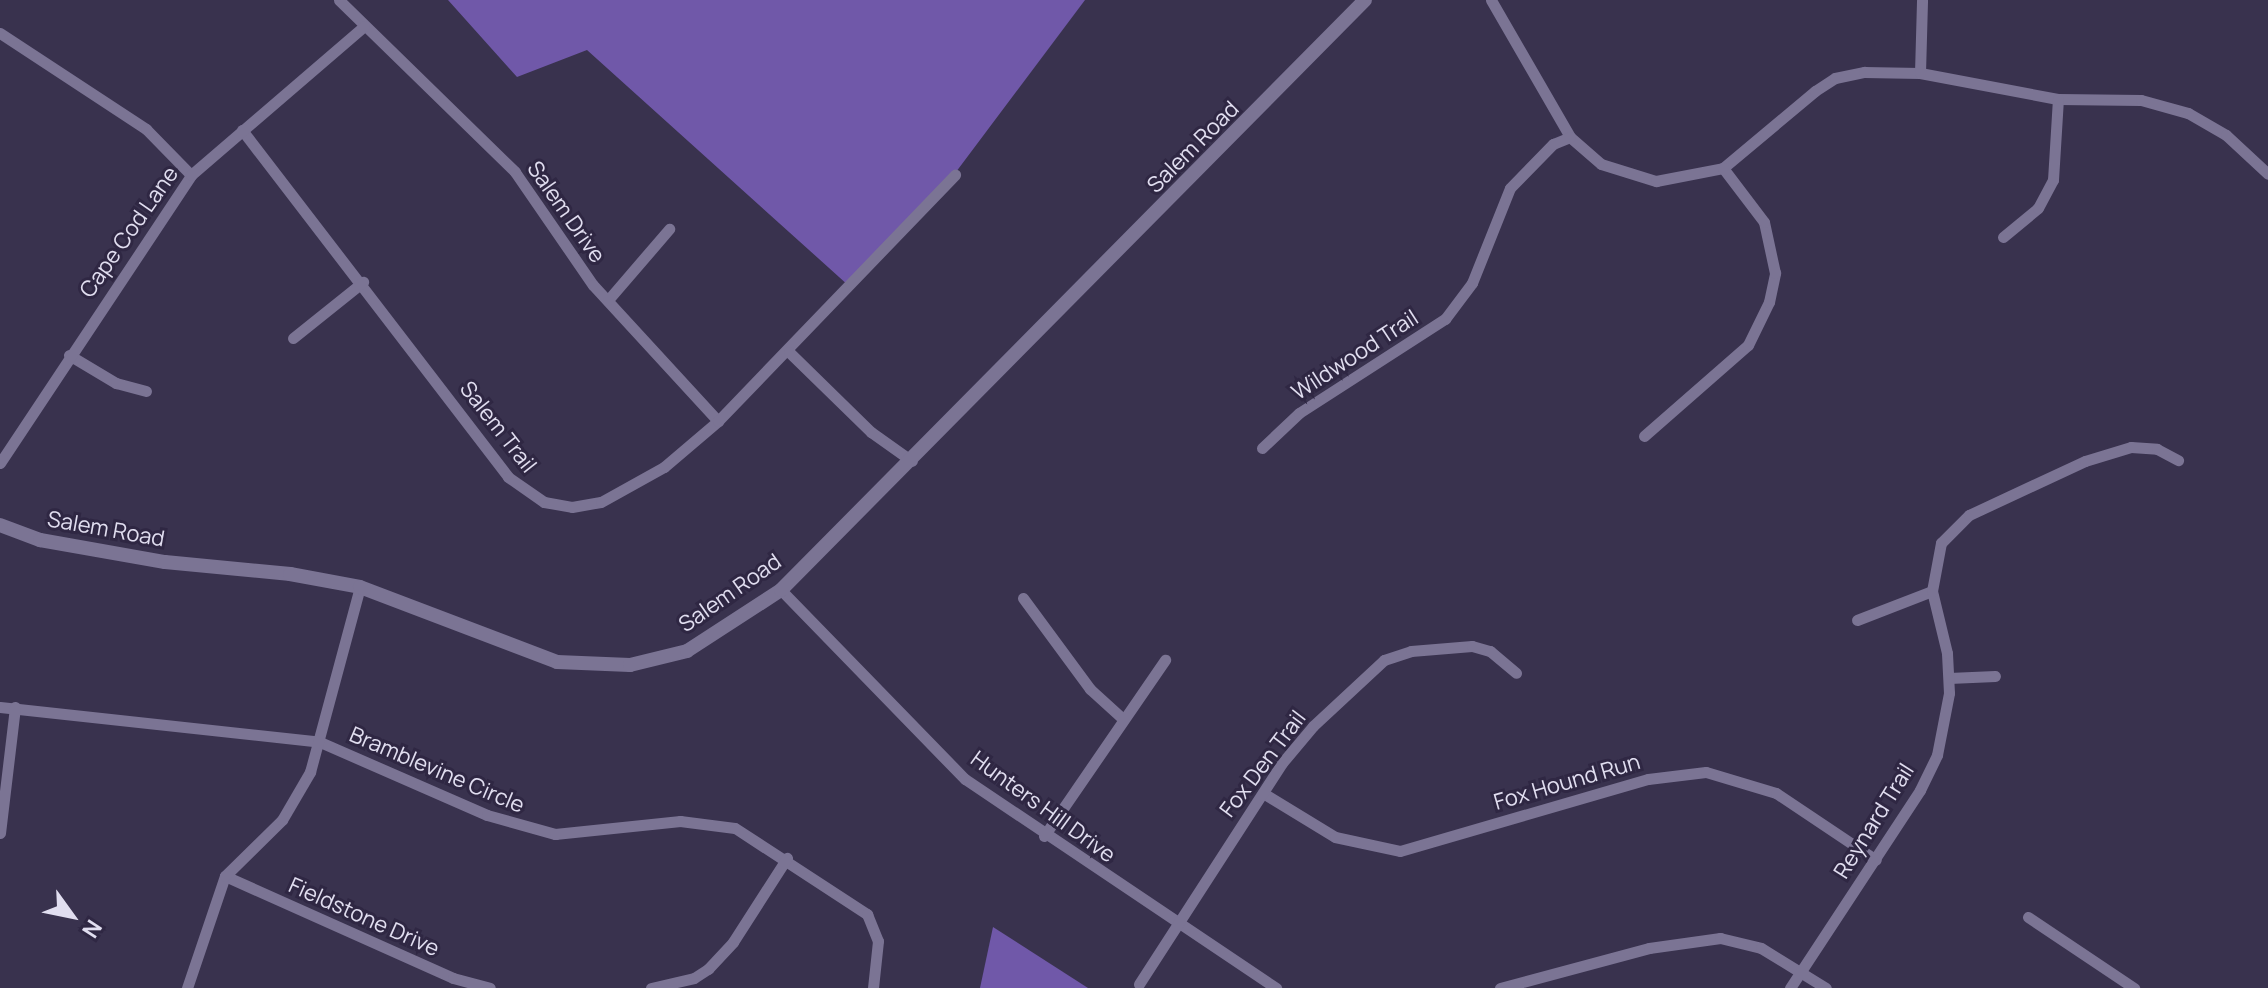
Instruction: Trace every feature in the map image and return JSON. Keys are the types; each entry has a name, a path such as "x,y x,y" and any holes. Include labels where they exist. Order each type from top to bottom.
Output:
{"street":[{"name":"Salem Drive","path":"339,0 524,181 608,300 718,421"},
{"name":"Salem Road","path":"0,525 40,540 165,562 290,574 360,587 528,654 601,666 687,651 781,590 1365,0"},
{"path":"1491,0 1570,137 1601,164 1656,181 1723,168 1835,78 1864,72 1920,73 2058,99 2141,100 2188,113 2226,135 2268,174"},
{"path":"1920,73 1922,0"},
{"name":"Cape Cod Lane","path":"0,463 191,175 364,26"},
{"path":"0,33 146,129 191,175"},
{"path":"2003,237 2038,208 2053,180 2058,99"},
{"name":"Salem Trail","path":"242,130 363,282 508,477 544,502 572,507 601,502 664,467 718,421 789,352 955,175"},
{"name":"Wildwood Trail","path":"1262,448 1299,413 1445,319 1472,283 1510,188 1553,144 1570,137"},
{"path":"1644,436 1748,345 1769,302 1775,273 1764,222 1723,168"},
{"path":"608,300 669,229"},
{"path":"293,338 363,282"},
{"path":"789,352 871,432 912,461"},
{"path":"69,355 116,383 146,391"},
{"name":"Reynard Trail","path":"1790,988 1876,860 1937,755 1949,678 1932,591 1941,543 1969,515 2085,461 2131,447 2157,449 2178,460"},
{"name":"Bramblevine Circle","path":"187,988 225,876 299,796 320,742 360,587"},
{"name":"Hunters Hill Drive","path":"781,590 965,779 1044,836 1276,988"},
{"path":"1857,620 1932,591"},
{"path":"1023,598 1090,689 1123,719"},
{"name":"Fox Den Trail","path":"1139,984 1175,923 1263,793 1313,726 1384,660 1411,651 1472,646 1490,651 1516,673"},
{"path":"1044,836 1165,660"},
{"path":"1949,678 1995,676"},
{"name":"Bramblevine Circle","path":"0,707 320,742 524,829 593,833 706,820 735,828 787,858 867,914 878,941 873,988"},
{"path":"0,833 15,707"},
{"name":"Fox Hound Run","path":"1263,793 1335,837 1400,851 1648,779 1706,772 1776,793 1876,860"},
{"path":"651,988 695,983 733,942 787,858"},
{"name":"Fieldstone Drive","path":"225,876 453,978 490,988"},
{"path":"2028,917 2134,988"},
{"path":"1500,988 1698,939 1746,943 1826,988"}],"shaded area":[{"path":"448,0 1085,0 956,172 849,286 587,50 517,77"},
{"path":"993,927 1088,988 980,988"}]}
